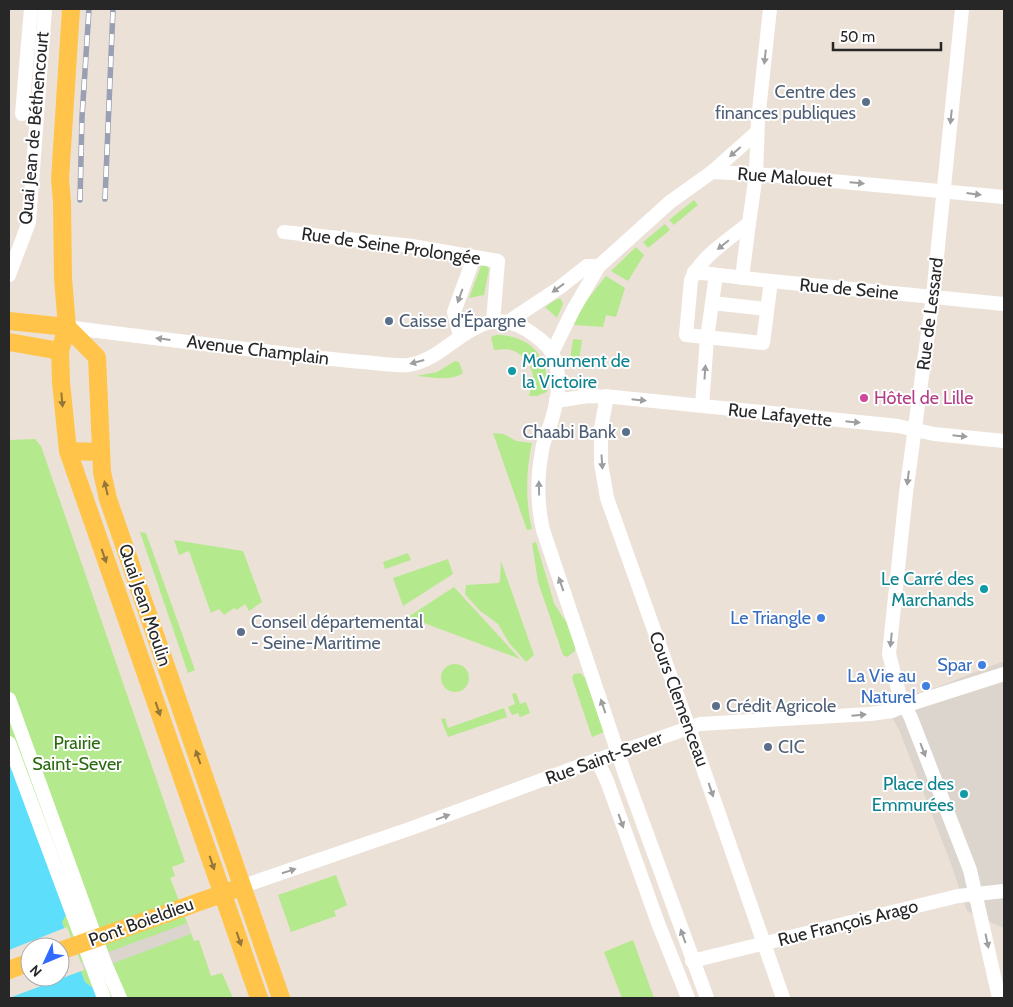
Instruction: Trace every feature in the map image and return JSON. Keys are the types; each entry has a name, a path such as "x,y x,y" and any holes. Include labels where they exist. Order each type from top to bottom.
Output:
{"main road":[{"path":"11,321 67,327 63,278 60,171 71,9"},
{"name":"Quai Jean Moulin","path":"259,998 68,451 60,351 67,327 97,357 102,472 108,499 281,998"},
{"path":"10,342 60,351"},
{"path":"68,451 101,452"},
{"path":"188,796 209,788"},
{"path":"223,893 243,886"},
{"name":"Pont Boieldieu","path":"70,947 223,893"}],"street":[{"path":"22,114 30,9"},
{"name":"Quai Jean de Béthencourt","path":"9,275 29,222 45,9"},
{"path":"742,278 756,174 758,132 770,9"},
{"name":"Rue de Lessard","path":"904,706 889,654 906,493 933,296 962,9"},
{"path":"712,172 758,132"},
{"name":"Rue Malouet","path":"552,353 573,310 599,266 670,202 712,172 944,190 1004,197"},
{"path":"749,223 700,263 694,272 691,280 686,335 763,343 771,282"},
{"name":"Rue de Seine Prolongée","path":"284,232 412,246 498,261 493,322"},
{"path":"460,336 454,312 474,257"},
{"name":"Rue Malouet","path":"508,322 559,288 587,266 599,266"},
{"name":"Rue de Seine","path":"694,272 771,282 1004,304"},
{"path":"702,406 707,338 716,275"},
{"path":"712,303 767,309"},
{"path":"493,322 508,322 522,327 535,335 552,353 558,376 556,401 552,420 544,439 538,478 540,518 619,752 706,998"},
{"name":"Avenue Champlain","path":"67,327 308,357 389,365 409,365 427,360 460,336 476,327 493,322"},
{"name":"Rue Lafayette","path":"556,401 588,396 607,396 898,426 934,434 1004,441"},
{"name":"Cours Clemenceau","path":"607,396 601,428 601,464 606,498 783,998"},
{"name":"Rue Saint-Sever","path":"243,886 700,724 892,712 904,706 1004,675"},
{"path":"9,699 104,960 120,998"},
{"path":"904,706 911,718 970,870 999,998"},
{"path":"9,743 104,998"},
{"path":"597,760 607,780 658,923 688,998"},
{"name":"Rue François Arago","path":"692,961 958,896 1004,890"}],"green space":[{"path":"694,200 698,205 674,225 669,220"},
{"path":"665,224 670,230 648,248 643,242"},
{"path":"636,247 644,255 628,281 611,271"},
{"path":"483,265 489,269 484,295 469,298 481,266"},
{"path":"606,276 625,288 616,317 606,315 603,327 574,325 584,304"},
{"path":"557,299 561,299 563,304 557,318 545,307"},
{"path":"496,335 519,339 536,351 545,369 547,392 537,396 529,396 533,384 531,367 514,351 507,349 494,350 491,337"},
{"path":"573,339 582,340 579,361 570,360"},
{"path":"455,361 459,362 463,373 458,376 440,378 416,376 437,372"},
{"path":"493,433 504,434 516,441 532,443 528,464 527,486 532,529 527,530"},
{"name":"Prairie Saint-Sever","path":"35,439 41,446 185,862 172,867 175,876 170,878 194,941 199,940 211,976 222,973 233,998 99,998 96,990 85,982 70,943 70,937 68,937 62,922 65,915 9,758 9,440"},
{"path":"140,532 146,533 195,670 188,673"},
{"path":"174,540 243,551 262,602 249,611 245,604 237,610 234,608 224,615 219,609 211,613 189,551 179,555"},
{"path":"536,542 554,603 567,623 575,645 575,651 567,657 563,655 538,582 532,543"},
{"path":"408,553 411,560 385,569 383,562"},
{"path":"448,559 453,574 403,606 393,578"},
{"path":"501,561 534,655 526,662 509,643 498,624 479,610 465,594 466,585 499,583"},
{"path":"454,587 520,659 408,617"},
{"path":"455,664 465,668 469,678 465,688 455,692 445,688 441,678 445,668"},
{"path":"580,673 585,678 604,732 592,737 572,678 574,674"},
{"path":"516,693 520,704 526,702 530,713 520,717 518,713 512,715 508,707 515,704 512,694"},
{"path":"504,708 507,717 448,737 441,719 445,718 448,728"},
{"path":"336,875 347,905 334,911 336,916 291,932 278,895"},
{"path":"633,940 654,998 622,998 604,952"}],"shaded area":[{"name":"Place des Emmurées","path":"1004,661 1003,928 967,911 950,861 900,732 880,694 922,693"},
{"path":"187,923 191,934 103,967 100,963 70,975 70,966"},
{"path":"20,986 38,987 9,998 9,989"}],"water":[{"path":"9,758 66,915 62,922 68,937 20,937 20,987 70,987 70,943 85,982 96,990 99,998 9,998"}],"pier":[{"path":"67,927 84,970 70,975 70,937 42,937"},
{"path":"20,946 20,987 38,987 9,998 9,950"}],"railway":[{"path":"80,200 82,117 89,9"},
{"path":"105,199 113,9"}],"place":[{"name":"Centre des finances publiques","path":"866,102"},
{"name":"Caisse d'Épargne","path":"389,321"},
{"name":"Monument de la Victoire","path":"512,371"},
{"name":"Hôtel de Lille","path":"864,398"},
{"name":"Chaabi Bank","path":"626,432"},
{"name":"Le Carré des Marchands","path":"984,589"},
{"name":"Le Triangle","path":"821,618"},
{"name":"Conseil départemental - Seine-Maritime","path":"241,632"},
{"name":"Spar","path":"982,665"},
{"name":"La Vie au Naturel","path":"926,686"},
{"name":"Crédit Agricole","path":"716,706"},
{"name":"CIC","path":"768,747"},
{"name":"Place des Emmurées","path":"964,794"}]}
